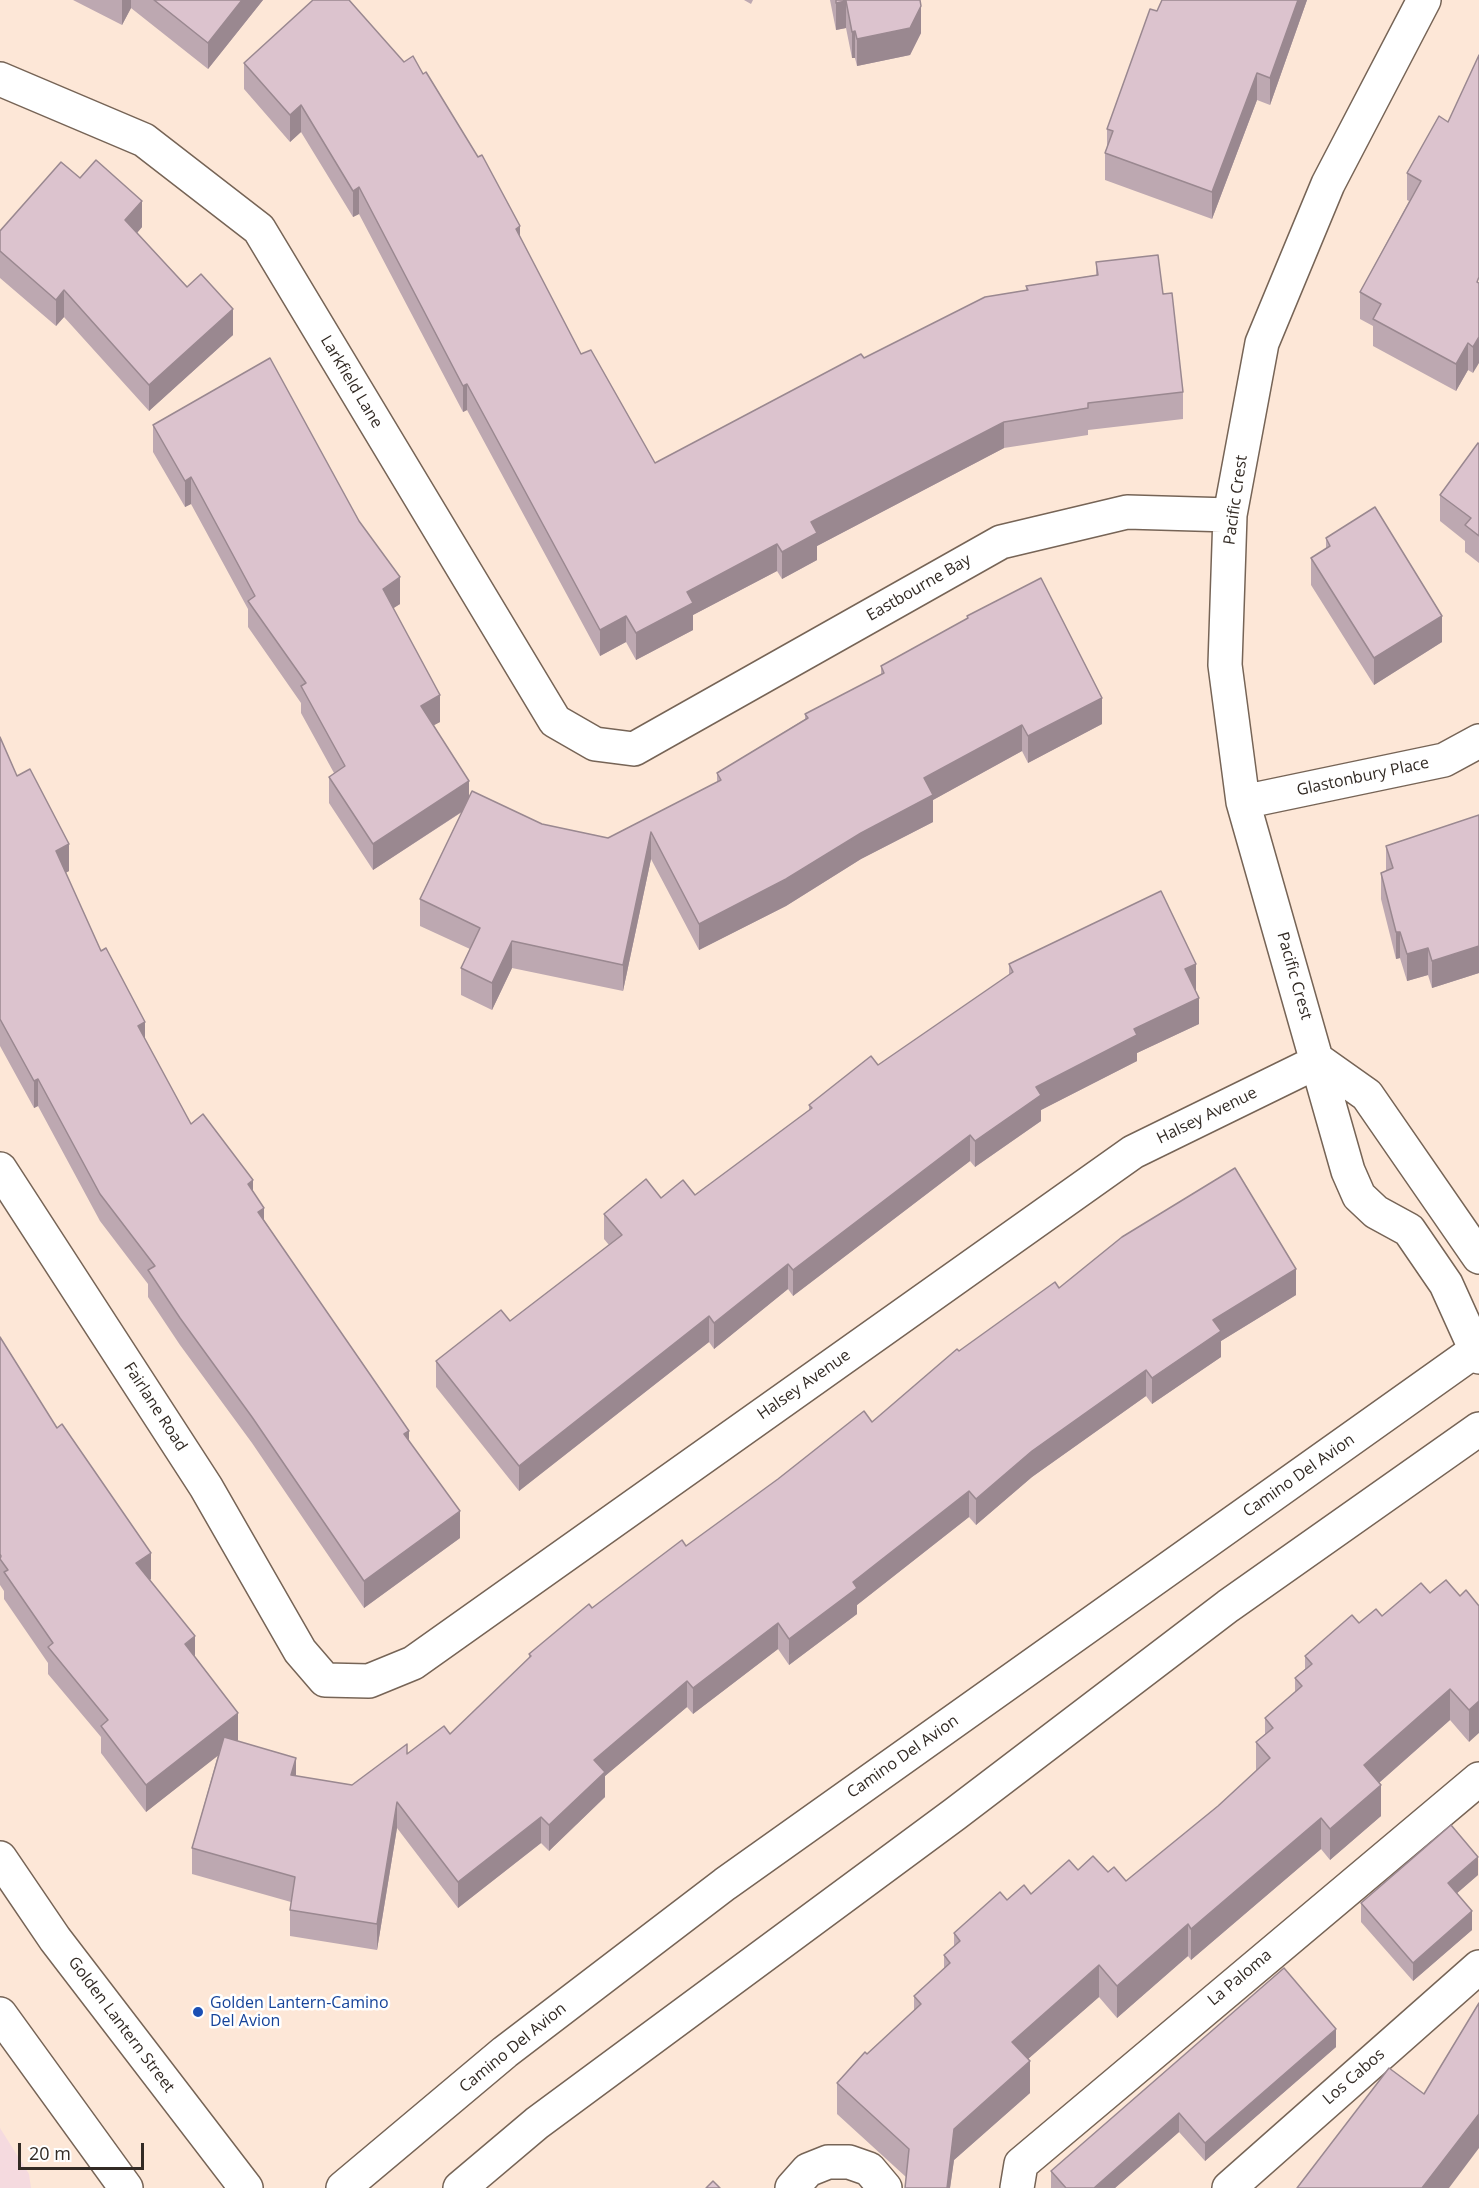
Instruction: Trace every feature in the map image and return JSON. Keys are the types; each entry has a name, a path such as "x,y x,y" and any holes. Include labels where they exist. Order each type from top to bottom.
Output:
{"street":[{"name":"Pacific Crest","path":"1424,0 1328,184 1262,343 1230,515 1225,665 1243,802 1319,1061 1348,1171 1359,1196 1376,1212 1409,1230 1446,1284 1477,1352"},
{"name":"Larkfield Lane","path":"0,79 144,140 259,229 555,721 595,744 634,750"},
{"name":"Eastbourne Bay","path":"634,750 1001,542 1127,512 1230,515"},
{"name":"Glastonbury Place","path":"1243,802 1444,760 1479,741"},
{"path":"1319,1061 1367,1095 1479,1257"},
{"name":"Halsey Avenue","path":"300,1650 325,1680 369,1681 413,1663 1133,1152 1319,1061"},
{"name":"Fairlane Road","path":"0,1169 207,1487 300,1650"},
{"name":"Camino Del Avion","path":"343,2188 506,2052 725,1884 1477,1352"},
{"path":"460,2188 537,2123 955,1814 1228,1606 1479,1429"},
{"name":"La Paloma","path":"1017,2188 1021,2164 1288,1937 1477,1785"},
{"name":"Golden Lantern Street","path":"0,1858 55,1939 246,2188"},
{"name":"Los Cabos","path":"1228,2188 1479,1967"},
{"path":"0,2014 126,2188"},
{"path":"792,2188 807,2170 828,2162 849,2162 868,2169 885,2188"}],"shaded area":[{"path":"0,2128 29,2174 31,2188 0,2188"}],"building":[{"path":"154,0 242,0 208,43"},
{"path":"313,0 349,0 404,62 413,56 423,74 426,72 478,157 482,155 520,226 516,229 581,354 591,350 655,463 861,354 864,358 985,297 1028,290 1026,286 1098,275 1096,262 1158,255 1163,294 1172,293 1183,392 1088,403 1088,408 1004,422 811,522 817,533 782,552 777,544 687,592 693,603 636,633 626,616 600,630 467,384 463,386 359,187 353,191 301,105 290,115 244,63"},
{"path":"836,0 920,0 921,6 910,28 857,39 855,31 852,32 846,1 836,3"},
{"path":"1162,0 1298,0 1270,78 1257,73 1212,192 1105,153 1113,131 1107,129 1150,9 1157,11"},
{"path":"1479,55 1479,277 1477,282 1479,283 1479,337 1473,347 1468,343 1456,364 1373,319 1381,304 1360,292 1421,181 1407,173 1439,116 1448,122"},
{"path":"96,160 142,201 125,220 187,287 201,274 233,309 149,385 64,290 56,300 0,251 0,231 61,162 80,178"},
{"path":"270,358 359,521 400,577 383,589 440,695 421,706 469,781 373,844 329,777 345,766 301,686 306,683 248,601 255,596 191,477 185,481 153,425"},
{"path":"1478,443 1479,536 1465,525 1471,518 1440,495"},
{"path":"1375,507 1442,616 1374,658 1311,558 1330,546 1326,538"},
{"path":"1041,578 1102,698 1028,736 1022,725 924,778 933,795 861,833 786,879 699,924 651,832 623,965 512,941 492,983 461,968 480,928 420,899 472,791 542,824 608,838 721,780 717,773 808,718 805,714 884,673 881,666 968,618 967,616"},
{"path":"0,737 17,776 30,769 69,844 56,851 101,951 106,948 145,1022 138,1026 191,1124 203,1114 253,1180 248,1184 264,1208 258,1212 409,1431 404,1434 460,1511 364,1581 148,1270 155,1266 100,1194 38,1079 34,1081 0,1019"},
{"path":"1479,815 1479,946 1432,961 1428,948 1407,954 1400,932 1396,932 1381,873 1393,868 1386,846"},
{"path":"1161,891 1196,964 1185,969 1199,998 1134,1029 1137,1035 1036,1087 1041,1095 975,1141 970,1135 793,1270 788,1264 714,1323 709,1316 519,1466 436,1361 501,1310 510,1321 622,1235 604,1214 646,1179 661,1198 683,1180 695,1195 812,1108 809,1105 871,1056 878,1065 1013,972 1009,964"},
{"path":"1235,1168 1296,1269 1213,1320 1221,1331 1152,1378 1146,1370 1032,1451 976,1499 969,1491 853,1582 857,1588 789,1639 778,1623 693,1688 687,1681 594,1760 605,1772 549,1825 541,1817 458,1882 397,1802 377,1924 290,1910 295,1877 192,1848 224,1737 296,1758 291,1775 352,1785 407,1744 407,1754 444,1726 450,1734 531,1656 529,1654 589,1604 592,1608 682,1540 686,1546 778,1479 864,1411 872,1422 957,1349 959,1351 1055,1282 1059,1288 1122,1237"},
{"path":"0,1337 57,1428 62,1424 151,1553 136,1563 195,1636 185,1644 238,1713 146,1785 101,1726 108,1720 48,1647 53,1643 4,1572 8,1570 0,1559"},
{"path":"1446,1580 1460,1596 1466,1590 1479,1606 1479,1701 1469,1710 1450,1689 1364,1765 1381,1785 1330,1829 1321,1818 1191,1929 1188,1924 1117,1986 1099,1965 1012,2042 1030,2061 954,2129 947,2188 905,2188 909,2149 837,2083 865,2052 867,2054 921,2004 914,1996 950,1963 944,1955 960,1941 954,1933 1000,1892 1007,1900 1024,1885 1031,1894 1069,1860 1078,1870 1093,1856 1108,1872 1114,1867 1126,1881 1218,1806 1270,1758 1256,1742 1273,1728 1265,1718 1302,1686 1295,1678 1312,1664 1305,1656 1352,1615 1359,1623 1376,1609 1382,1616 1421,1583 1430,1593"},
{"path":"1451,1825 1478,1857 1448,1883 1472,1911 1413,1963 1361,1903"},
{"path":"1284,1968 1336,2029 1205,2143 1179,2113 1094,2188 1066,2188 1051,2171"},
{"path":"1479,2003 1479,2114 1422,2188 1297,2188 1389,2068 1424,2094"},
{"path":"713,2181 720,2188 706,2188"}],"place":[{"name":"Golden Lantern-Camino Del Avion","path":"198,2012"}]}
